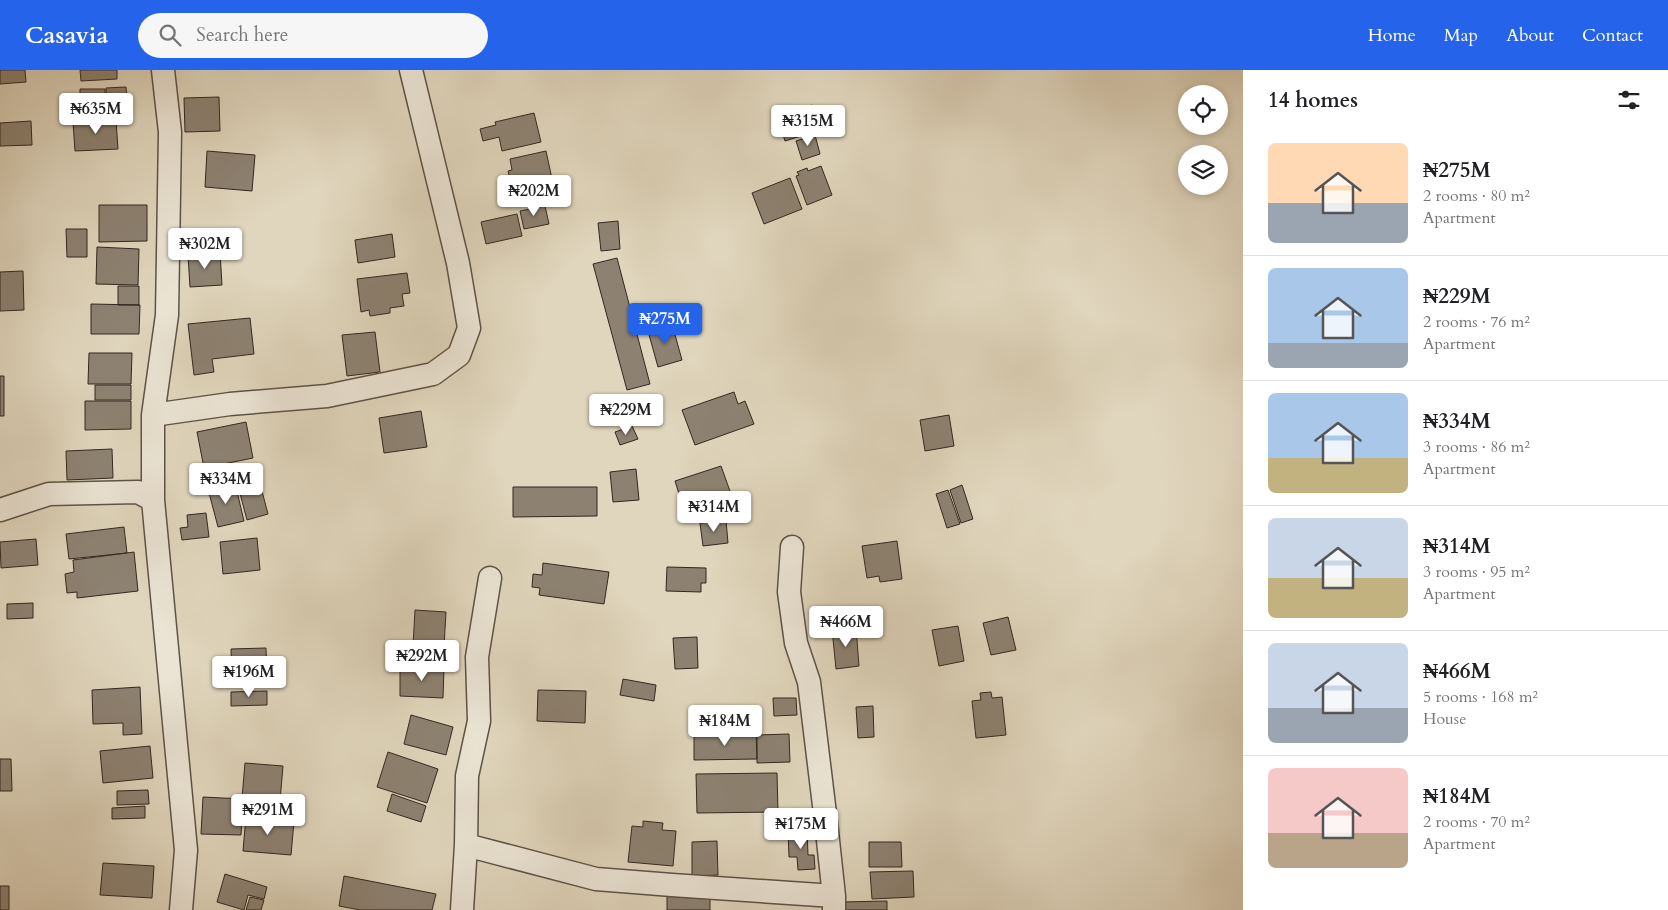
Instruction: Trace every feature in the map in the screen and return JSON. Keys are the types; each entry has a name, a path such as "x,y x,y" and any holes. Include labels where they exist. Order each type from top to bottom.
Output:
{"street":[{"path":"163,70 170,132 167,315 153,415 153,500 186,850 181,910"},
{"path":"153,415 230,404 327,396 433,374 459,355 469,328 458,263 411,70"},
{"path":"0,510 49,494 138,492 153,500"},
{"path":"466,845 596,879 672,885 834,903 809,682 796,643 789,592 792,548"},
{"path":"462,910 466,845 467,776 479,721 477,657 490,578"}],"building":[{"path":"0,70 25,70 26,82 0,84"},
{"path":"80,70 117,70 117,79 81,81"},
{"path":"126,87 128,116 107,117 106,88"},
{"path":"80,89 105,89 106,116 80,117"},
{"path":"219,97 220,131 185,132 184,98"},
{"path":"812,105 820,130 785,141 777,116"},
{"path":"534,113 541,142 502,151 499,137 483,141 480,129 496,125 495,122"},
{"path":"116,120 118,149 75,151 73,122"},
{"path":"31,121 32,145 0,146 0,123"},
{"path":"815,135 820,154 802,160 796,141"},
{"path":"207,151 255,155 252,191 205,187"},
{"path":"546,151 554,188 518,196 515,182 511,183 508,171 512,170 510,159"},
{"path":"821,166 832,195 807,205 796,176 799,175 797,172 807,168 808,171"},
{"path":"790,178 802,209 764,224 752,193"},
{"path":"99,205 147,205 147,241 99,242"},
{"path":"545,206 549,224 524,229 520,211"},
{"path":"517,214 522,236 486,244 481,222"},
{"path":"618,221 620,249 601,251 598,223"},
{"path":"66,229 87,229 87,257 67,257"},
{"path":"392,234 395,257 358,263 355,240"},
{"path":"97,247 139,249 138,285 96,284"},
{"path":"220,252 222,285 190,287 188,255"},
{"path":"617,258 650,384 627,390 593,264"},
{"path":"23,271 24,310 0,311 0,272"},
{"path":"407,273 410,293 402,294 404,306 390,308 390,313 370,316 369,310 361,312 357,279"},
{"path":"118,286 139,286 139,305 118,305"},
{"path":"91,304 140,305 139,334 91,334"},
{"path":"250,318 254,354 212,359 214,372 194,375 188,324"},
{"path":"672,324 682,360 658,367 648,331"},
{"path":"375,332 380,372 347,376 342,335"},
{"path":"89,353 132,353 131,384 88,384"},
{"path":"0,376 4,376 4,416 0,416"},
{"path":"95,385 131,385 131,400 95,400"},
{"path":"734,392 738,404 745,401 754,424 695,445 682,410"},
{"path":"85,401 131,401 131,429 85,430"},
{"path":"421,411 427,447 384,453 379,418"},
{"path":"949,415 954,446 925,451 920,420"},
{"path":"246,422 253,458 204,468 197,432"},
{"path":"632,426 638,439 620,445 615,432"},
{"path":"112,449 113,478 67,480 66,451"},
{"path":"721,466 731,494 684,510 675,481"},
{"path":"636,469 639,500 613,502 610,472"},
{"path":"258,476 268,514 247,520 237,482"},
{"path":"235,483 244,521 218,527 208,489"},
{"path":"962,485 973,519 961,523 950,490"},
{"path":"513,487 597,487 597,516 513,517"},
{"path":"948,490 960,524 947,528 936,494"},
{"path":"206,513 209,537 182,540 180,528 188,527 187,515"},
{"path":"726,520 728,543 703,546 700,523"},
{"path":"124,527 127,553 69,559 66,534"},
{"path":"257,538 260,570 223,574 220,542"},
{"path":"36,539 38,565 1,568 0,542"},
{"path":"897,541 902,579 880,582 879,576 867,578 862,546"},
{"path":"134,552 138,591 77,598 77,592 67,593 65,574 74,572 73,560"},
{"path":"543,563 609,572 604,604 539,595 540,588 532,587 533,574 542,575"},
{"path":"667,567 706,568 706,583 701,583 701,592 666,591"},
{"path":"33,603 33,618 7,619 7,604"},
{"path":"415,610 446,612 444,647 413,646"},
{"path":"1008,617 1016,650 991,655 983,623"},
{"path":"958,626 964,661 939,666 932,630"},
{"path":"856,627 859,666 836,669 832,629"},
{"path":"697,637 698,668 675,669 673,638"},
{"path":"266,648 267,680 232,681 231,649"},
{"path":"400,666 444,667 443,698 400,696"},
{"path":"623,679 656,685 654,701 620,695"},
{"path":"140,687 142,734 123,735 123,723 93,724 92,690"},
{"path":"538,690 586,691 585,723 537,721"},
{"path":"267,691 267,705 231,706 231,692"},
{"path":"991,692 992,698 1002,697 1006,735 976,738 972,701 981,700 980,693"},
{"path":"773,698 796,698 797,715 774,716"},
{"path":"873,706 874,737 858,738 856,707"},
{"path":"411,715 453,727 446,755 404,744"},
{"path":"756,733 757,759 694,760 694,734"},
{"path":"789,734 790,762 757,763 757,735"},
{"path":"150,746 153,778 103,783 100,751"},
{"path":"388,752 438,769 427,803 377,787"},
{"path":"0,759 11,759 12,791 0,791"},
{"path":"245,763 283,766 280,801 242,798"},
{"path":"777,773 778,812 697,813 696,774"},
{"path":"148,790 149,804 117,805 117,791"},
{"path":"392,794 426,806 421,822 387,811"},
{"path":"203,797 243,799 241,835 201,834"},
{"path":"145,806 145,818 112,819 112,808"},
{"path":"246,816 294,821 291,855 243,851"},
{"path":"643,821 663,823 662,830 676,831 673,866 628,862 632,826 643,827"},
{"path":"807,830 808,855 814,855 815,869 798,870 797,857 789,857 788,831"},
{"path":"717,841 718,875 692,876 692,842"},
{"path":"869,842 901,842 902,867 869,867"},
{"path":"103,863 154,866 152,898 100,895"},
{"path":"913,871 914,897 872,899 870,872"},
{"path":"225,874 267,887 264,899 248,895 244,910 217,902"},
{"path":"344,876 436,894 432,910 360,910 339,906"},
{"path":"0,886 9,886 9,910 0,910"},
{"path":"667,894 710,895 710,910 667,910"},
{"path":"250,897 264,900 261,910 246,910"},
{"path":"887,901 887,910 842,910 842,902"}]}
